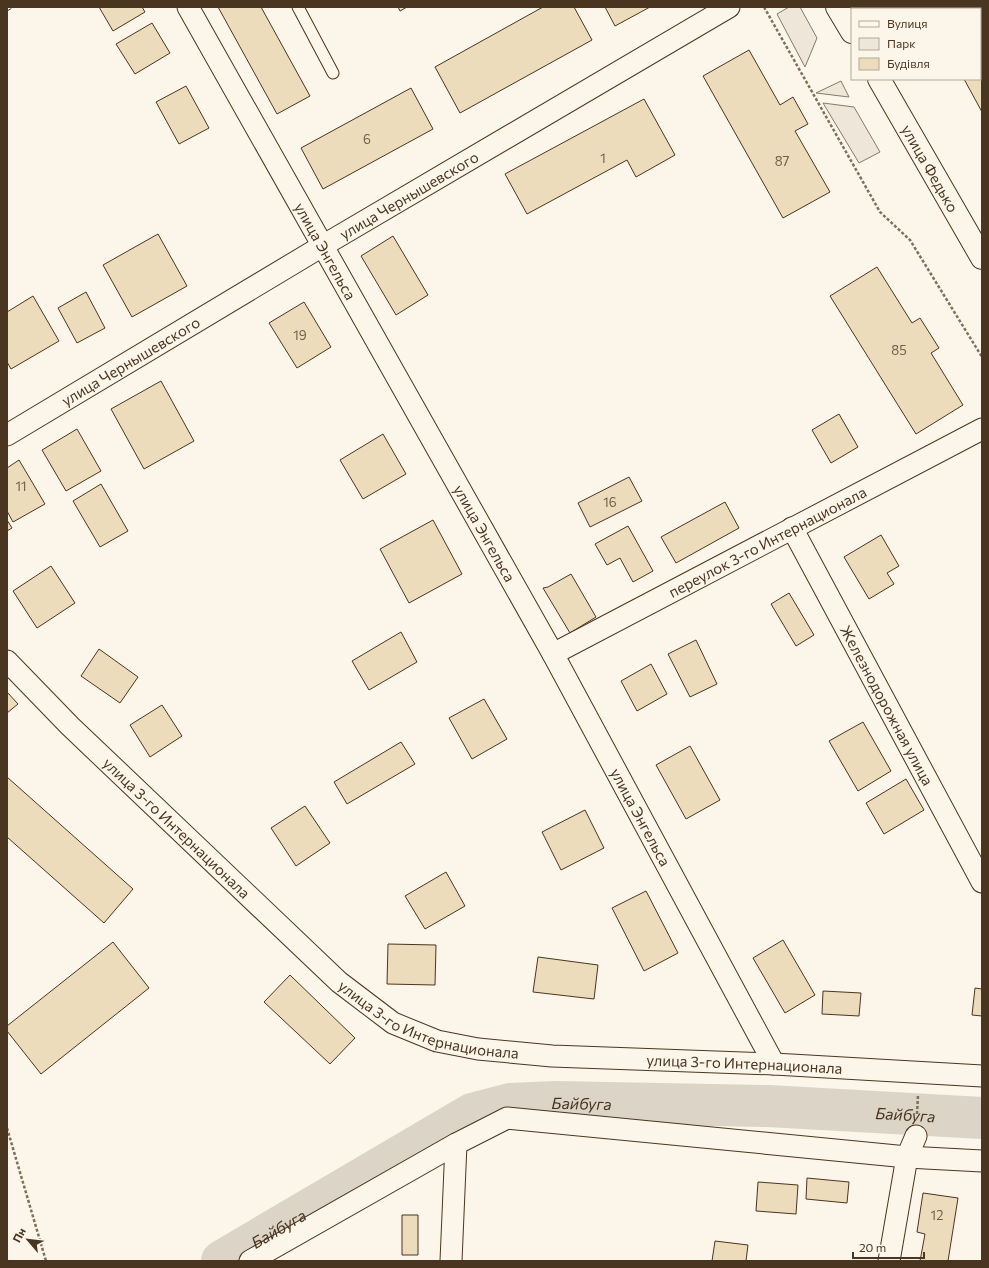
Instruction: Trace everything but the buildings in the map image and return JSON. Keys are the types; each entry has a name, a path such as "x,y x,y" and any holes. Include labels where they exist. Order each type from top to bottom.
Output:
{"main road":[{"path":"837,7 851,30"},
{"name":"улица Федько","path":"880,80 982,258"}],"street":[{"name":"улица Чернышевского","path":"7,435 324,245 729,7"},
{"name":"улица Энгельса","path":"194,9 553,654 774,1064"},
{"name":"переулок 3-го Интернационала","path":"553,654 982,429"},
{"name":"Железнодорожная улица","path":"792,528 982,882"},
{"name":"улица 3-го Интернационала","path":"7,661 70,726 339,982 393,1023 437,1042 478,1049 552,1056 774,1064 982,1076"},
{"path":"250,1261 456,1144 507,1118 906,1157 982,1161"},
{"path":"889,1261 906,1157 916,1136"},
{"path":"451,1261 456,1144"}],"lane":[{"path":"298,7 333,73"}],"path":[{"path":"764,7 880,212 910,240 982,357"},
{"path":"7,1128 40,1245 46,1261"}],"green space":[{"path":"789,7 800,7 817,38 805,67 777,14"},
{"path":"841,81 849,97 816,93"},
{"path":"823,103 854,107 880,152 859,163"}],"waterway":[{"name":"Байбуга","path":"222,1261 472,1114 510,1104 556,1102 768,1106 982,1118"}],"fence":[{"path":"7,11 14,7"}]}
